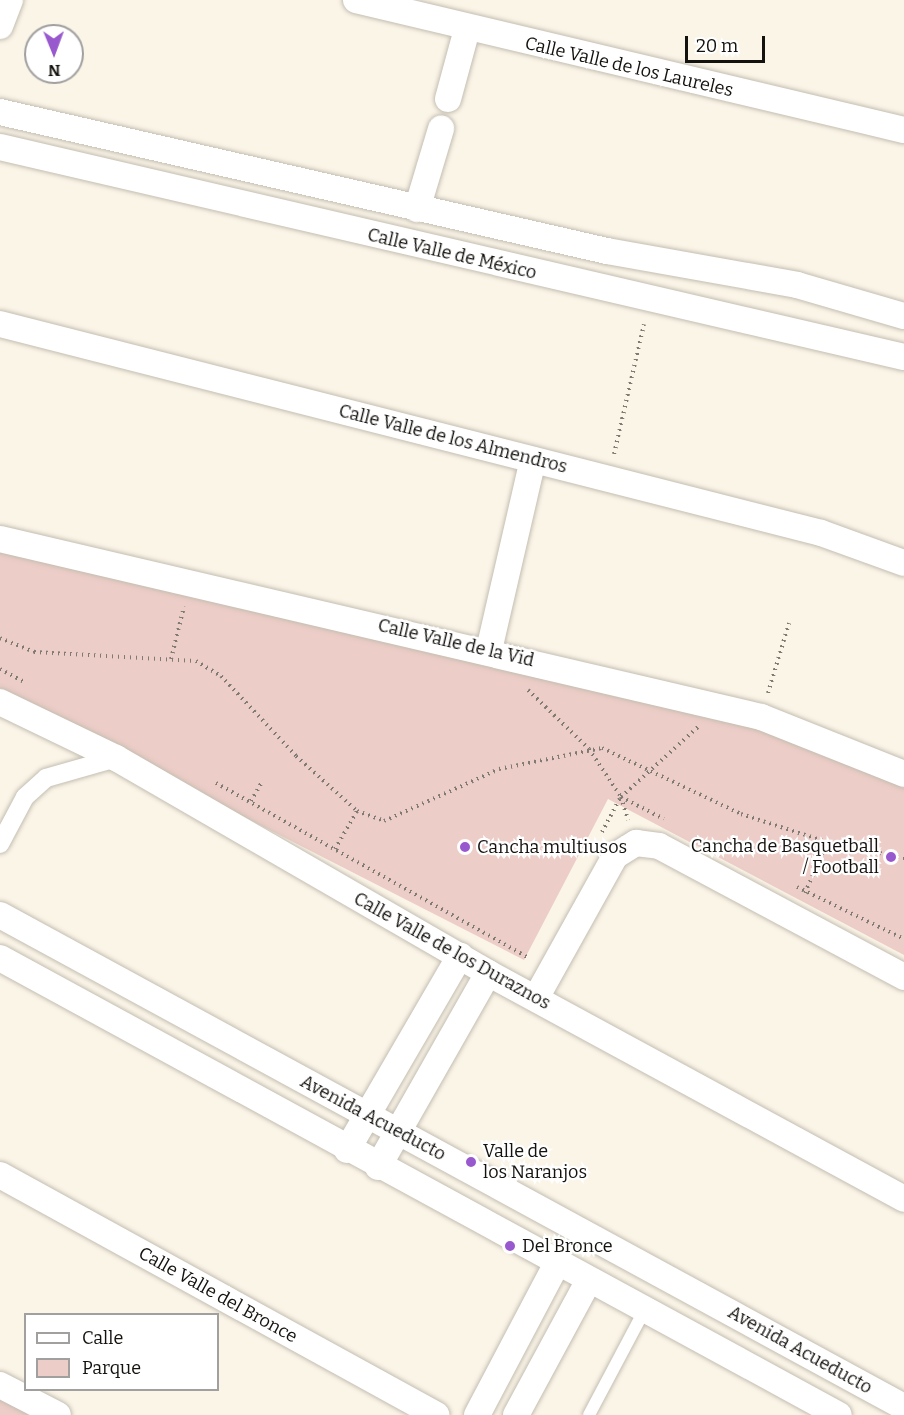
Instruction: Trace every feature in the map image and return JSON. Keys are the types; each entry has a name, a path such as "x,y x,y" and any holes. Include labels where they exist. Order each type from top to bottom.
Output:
{"street":[{"path":"0,26 10,0"},
{"name":"Calle Valle de los Laureles","path":"356,0 467,29 904,130"},
{"path":"448,99 467,29"},
{"name":"Calle Valle de México","path":"0,112 607,251 797,285 904,316"},
{"path":"417,209 441,129"},
{"name":"Calle Valle de México","path":"0,147 598,288 904,357"},
{"path":"598,288 607,251"},
{"name":"Calle Valle de los Almendros","path":"0,324 821,533 904,563"},
{"path":"489,651 533,460"},
{"name":"Calle Valle de la Vid","path":"0,539 517,657 761,717 904,774"},
{"name":"Calle Valle de los Duraznos","path":"0,702 116,758 488,973 904,1199"},
{"path":"0,844 25,797 46,778 116,758"},
{"path":"536,998 615,856 636,843 659,846 904,977"},
{"name":"Avenida Acueducto","path":"0,915 904,1407"},
{"path":"347,1150 460,956"},
{"name":"Avenida Acueducto","path":"0,958 556,1265 839,1415"},
{"path":"378,1167 488,973"},
{"name":"Calle Valle del Bronce","path":"0,1175 436,1415"},
{"path":"477,1415 556,1265"},
{"path":"516,1415 588,1282"},
{"path":"0,1384 58,1415"}],"lane":[{"path":"589,1415 644,1311"}],"path":[{"path":"608,478 651,300"},
{"path":"171,659 187,595"},
{"path":"761,717 789,623"},
{"path":"0,638 34,652 196,661 221,676 357,810 384,821 499,769 602,748 652,768 741,814 827,842 904,858"},
{"path":"517,657 521,683 589,749 621,797 636,843"},
{"path":"0,669 31,686"},
{"path":"599,838 621,797 723,708"},
{"path":"209,779 534,961 539,951"},
{"path":"251,801 262,782"},
{"path":"621,797 672,823"},
{"path":"320,876 357,810"},
{"path":"794,918 827,842"},
{"path":"785,881 904,939"}],"green space":[{"path":"0,547 755,728 904,783 904,955 608,799 524,960 0,692"},
{"path":"0,1399 30,1415 0,1415"}],"place":[{"name":"Cancha multiusos","path":"465,847"},
{"name":"Cancha de Basquetball / Football","path":"891,857"},
{"name":"Valle de los Naranjos","path":"471,1162"},
{"name":"Del Bronce","path":"510,1246"}]}
